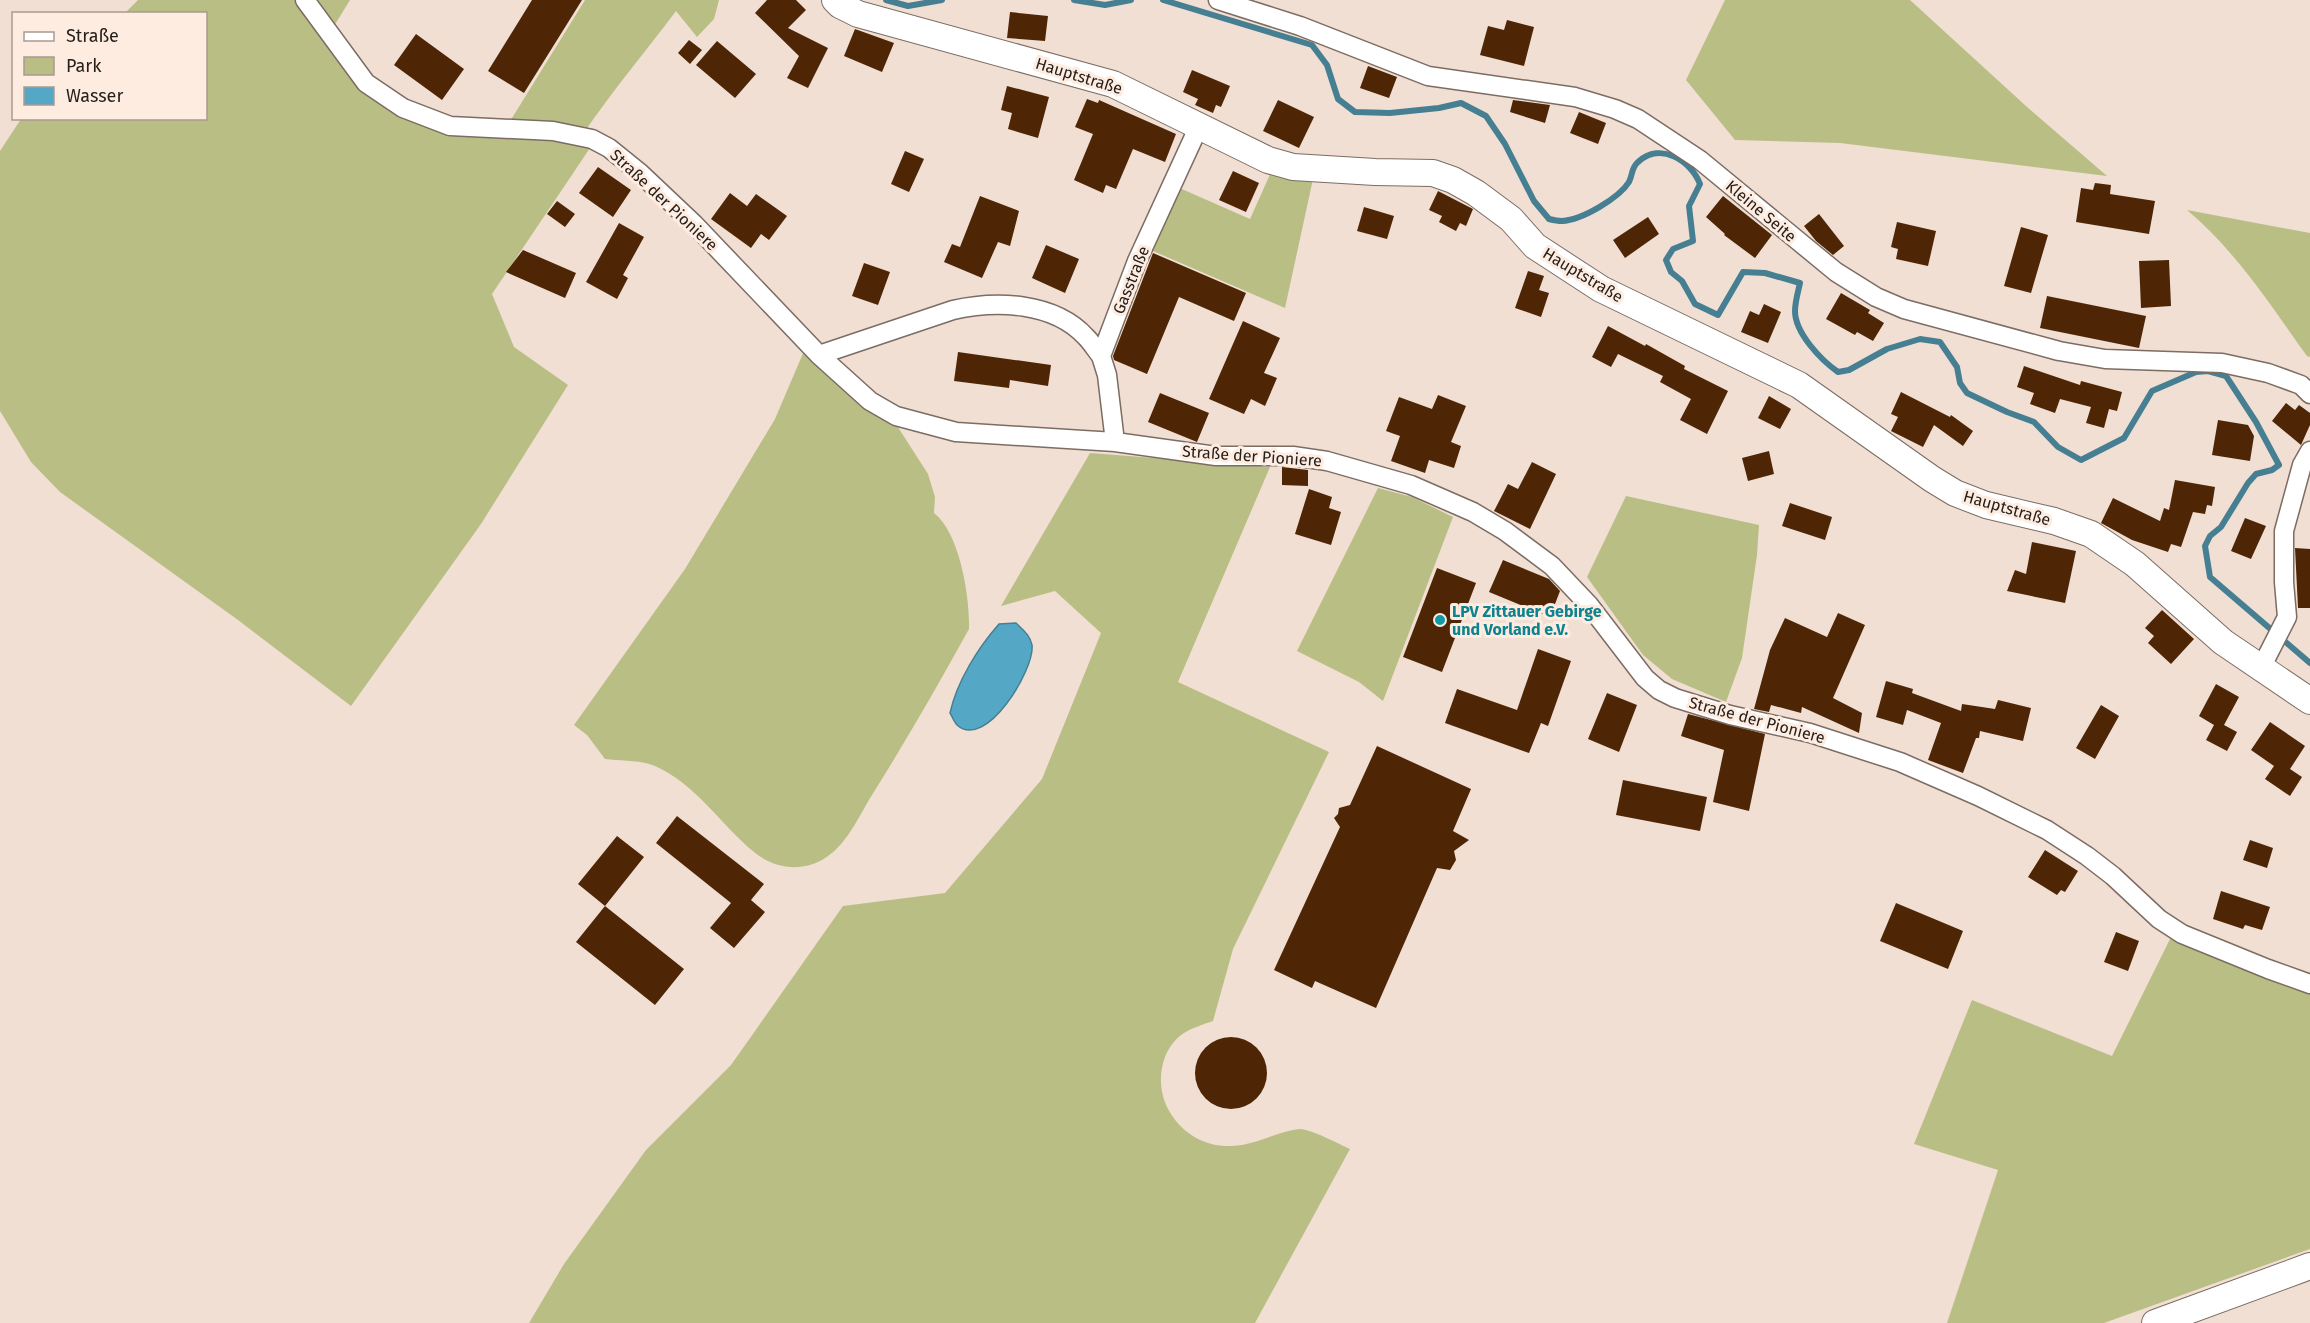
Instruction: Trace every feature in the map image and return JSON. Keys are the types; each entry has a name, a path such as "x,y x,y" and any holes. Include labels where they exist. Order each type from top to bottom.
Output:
{"street":[{"name":"Straße der Pioniere","path":"305,0 366,83 403,108 450,126 553,131 592,139 609,148 640,173 694,224 819,356 870,401 896,416 956,432 1114,442 1216,456 1293,456 1328,461 1411,485 1473,512 1504,531 1552,566 1589,605 1645,678 1659,690 1675,698 1730,715 1810,733 1900,762 1978,796 2047,830 2086,856 2113,876 2159,919 2182,934 2310,984"},
{"name":"Hauptstraße","path":"835,0 858,14 1113,84 1244,149 1293,167 1433,173 1453,180 1476,192 1511,219 1535,246 1601,289 1799,385 1955,493 1986,505 2054,521 2091,534 2135,564 2223,642 2265,660 2310,700"},
{"name":"Kleine Seite","path":"1218,0 1300,26 1428,76 1575,97 1623,112 1638,119 1700,160 1836,272 1876,297 1904,309 2059,351 2105,359 2222,363 2290,381 2301,385 2310,394"},
{"name":"Gasstraße","path":"1101,356 1137,261 1199,126"},
{"path":"819,356 952,310 974,305 1019,306 1049,314 1069,323 1086,336 1101,356 1107,375 1114,442"},
{"path":"2265,660 2287,617 2284,531 2302,465 2310,451"},
{"path":"2155,1323 2310,1266"}],"green space":[{"path":"138,0 296,0 360,87 405,119 446,133 561,142 590,148 492,294 514,347 568,385 481,524 351,706 238,620 60,492 31,462 0,411 0,151 20,120 207,120 207,12 126,12"},
{"path":"310,0 350,0 331,31"},
{"path":"585,0 719,0 714,19 697,37 676,11 585,131 507,126"},
{"path":"1725,0 1910,0 2107,176 1840,143 1735,140 1686,80"},
{"path":"1272,170 1313,179 1285,308 1146,248 1175,186 1250,219"},
{"path":"2187,210 2310,233 2310,357 2237,261"},
{"path":"804,351 894,421 928,474 935,497 934,513 951,535 962,567 968,601 969,629 845,839 831,854 814,864 787,867 770,862 754,852 696,794 670,774 643,763 605,759 587,735 574,725 685,569 775,419"},
{"path":"1090,453 1270,467 1178,682 1329,752 1233,949 1213,1021 1184,1033 1173,1042 1165,1057 1161,1072 1162,1094 1171,1114 1184,1130 1201,1140 1221,1146 1242,1145 1285,1132 1304,1129 1350,1149 1255,1323 529,1323 564,1264 646,1150 731,1065 843,906 945,893 1042,779 1101,633 1055,591 1001,606"},
{"path":"1378,488 1412,497 1453,517 1383,701 1359,682 1297,651"},
{"path":"1626,496 1759,525 1757,555 1742,658 1726,702 1672,679 1643,655 1587,577"},
{"path":"2170,939 2310,990 2310,1249 2104,1323 1947,1323 1998,1170 1914,1144 1972,1000 2112,1056"}],"water":[{"path":"1016,623 1028,635 1032,645 1026,671 1017,688 994,717 981,727 969,730 957,725 950,713 969,666 999,624"}],"building":[{"path":"532,0 582,0 524,93 488,71"},
{"path":"767,0 796,0 806,10 788,28 828,48 808,88 787,78 799,56 755,13"},
{"path":"1010,12 1048,16 1045,41 1007,38"},
{"path":"1507,20 1534,27 1524,66 1480,55 1488,26 1504,30"},
{"path":"855,29 894,43 882,72 844,56"},
{"path":"416,34 464,69 442,100 394,65"},
{"path":"689,40 702,50 690,64 678,53"},
{"path":"717,41 756,74 735,98 696,65"},
{"path":"1368,66 1397,77 1389,98 1360,88"},
{"path":"1192,70 1230,86 1221,107 1216,105 1213,113 1195,105 1198,99 1183,92"},
{"path":"1007,86 1049,97 1038,138 1008,129 1012,113 1001,110"},
{"path":"1087,99 1098,103 1099,100 1176,134 1165,162 1133,149 1116,189 1106,185 1103,193 1074,180 1093,134 1075,127"},
{"path":"1278,100 1314,117 1299,148 1263,131"},
{"path":"1513,100 1550,105 1545,123 1510,112"},
{"path":"1579,112 1606,123 1598,144 1570,133"},
{"path":"905,151 924,159 909,192 891,184"},
{"path":"598,167 631,190 613,217 579,193"},
{"path":"1233,171 1259,183 1246,212 1219,200"},
{"path":"2095,183 2111,185 2110,194 2155,201 2149,234 2076,222 2081,188 2093,190"},
{"path":"1438,191 1473,209 1466,226 1460,223 1456,231 1439,222 1442,216 1429,210"},
{"path":"730,193 747,206 756,194 787,216 769,240 761,234 751,248 711,219"},
{"path":"980,196 1019,211 1010,246 998,242 982,278 944,262 952,244 960,247"},
{"path":"1723,196 1772,235 1755,258 1724,235 1706,217"},
{"path":"557,201 575,214 565,227 547,214"},
{"path":"1364,207 1394,216 1387,239 1357,231"},
{"path":"1819,214 1844,246 1833,255 1816,241 1804,226"},
{"path":"1648,217 1659,234 1625,258 1613,240"},
{"path":"1897,222 1936,231 1928,266 1896,259 1898,249 1891,247"},
{"path":"619,223 644,237 623,275 628,278 617,299 586,282"},
{"path":"2021,227 2048,235 2031,293 2004,286"},
{"path":"1046,245 1079,259 1065,293 1032,278"},
{"path":"523,250 576,273 565,298 506,272"},
{"path":"1153,253 1246,293 1234,321 1179,297 1147,374 1114,360 1113,356"},
{"path":"2169,260 2171,306 2141,308 2139,261"},
{"path":"864,263 890,272 878,305 852,296"},
{"path":"1528,271 1544,276 1539,290 1549,293 1541,317 1515,308"},
{"path":"1841,293 1870,310 1868,313 1884,323 1873,341 1857,332 1855,335 1826,319"},
{"path":"2047,296 2146,316 2139,348 2040,328"},
{"path":"1764,304 1781,312 1768,343 1741,332 1750,311 1759,315"},
{"path":"1243,321 1280,338 1264,373 1277,378 1265,406 1251,399 1244,414 1209,399"},
{"path":"1608,326 1645,346 1646,344 1685,366 1684,369 1728,391 1707,434 1680,420 1691,399 1660,382 1663,376 1618,354 1611,367 1592,357"},
{"path":"958,352 1051,365 1048,386 1010,380 1009,388 954,381"},
{"path":"2024,366 2080,385 2081,381 2122,392 2117,411 2109,409 2104,428 2086,423 2091,407 2060,399 2055,413 2030,404 2034,393 2017,387"},
{"path":"1901,392 1950,417 1951,415 1973,431 1963,446 1934,425 1923,447 1891,431 1898,417 1891,414"},
{"path":"1160,393 1209,413 1197,442 1148,422"},
{"path":"1438,395 1466,406 1451,442 1461,446 1454,468 1429,460 1425,473 1391,461 1400,436 1386,431 1399,397 1432,409"},
{"path":"1769,396 1791,409 1780,429 1758,418"},
{"path":"2286,403 2295,410 2299,405 2310,413 2310,425 2301,445 2272,421"},
{"path":"2218,420 2248,425 2254,436 2250,461 2212,455"},
{"path":"1769,451 1774,474 1748,481 1742,458"},
{"path":"1532,462 1556,474 1530,529 1494,511 1508,484 1518,489"},
{"path":"1282,467 1308,470 1308,486 1282,485"},
{"path":"2175,480 2215,487 2212,506 2207,505 2205,514 2193,512 2181,547 2171,544 2168,552 2132,540 2101,523 2113,498 2160,521 2164,508 2169,510"},
{"path":"1309,489 1332,497 1329,508 1341,512 1331,545 1295,534"},
{"path":"1790,503 1832,517 1825,540 1782,526"},
{"path":"2245,518 2266,526 2251,559 2231,551"},
{"path":"2032,542 2076,551 2065,603 2007,591 2015,570 2026,574"},
{"path":"2295,548 2310,549 2310,608 2298,608"},
{"path":"1503,560 1549,579 1560,591 1550,617 1489,592"},
{"name":"LPV Zittauer Gebirge und Vorland e.V.","path":"1437,568 1476,583 1442,672 1403,657"},
{"path":"2162,610 2194,639 2171,664 2148,643 2154,636 2145,628"},
{"path":"1838,613 1865,625 1833,698 1862,713 1859,733 1802,707 1801,713 1771,705 1769,712 1754,709 1770,650 1785,618 1827,637"},
{"path":"1538,649 1571,661 1548,726 1541,723 1529,753 1445,723 1457,689 1517,710"},
{"path":"1886,681 1913,689 1912,693 1961,711 1962,704 1995,709 1998,700 2031,708 2023,741 1980,731 1963,773 1928,760 1941,723 1907,710 1903,725 1876,717"},
{"path":"2216,684 2239,697 2224,725 2237,732 2227,751 2206,740 2214,725 2199,716"},
{"path":"1607,693 1637,705 1619,752 1588,739"},
{"path":"2101,705 2119,716 2095,759 2076,748"},
{"path":"1688,714 1765,734 1749,811 1713,802 1724,750 1681,736"},
{"path":"2270,722 2305,746 2290,769 2302,777 2290,796 2265,779 2274,766 2251,750"},
{"path":"1377,746 1471,789 1453,831 1469,840 1454,851 1456,860 1450,870 1437,868 1376,1008 1315,981 1312,988 1274,970 1340,827 1334,818 1339,808 1350,805"},
{"path":"1623,780 1707,797 1700,831 1616,815"},
{"path":"677,816 764,884 751,900 765,912 734,948 710,928 731,903 656,843"},
{"path":"617,836 644,857 605,906 578,884"},
{"path":"2250,840 2273,848 2267,868 2243,860"},
{"path":"2045,850 2078,871 2065,892 2061,890 2057,895 2028,877"},
{"path":"2221,891 2270,907 2262,930 2245,925 2243,929 2213,919"},
{"path":"1896,903 1963,931 1948,969 1880,941"},
{"path":"605,906 684,969 655,1005 576,942"},
{"path":"2116,932 2139,941 2128,971 2104,962"},
{"path":"1231,1037 1251,1043 1261,1053 1267,1073 1261,1093 1251,1103 1231,1109 1211,1103 1201,1093 1195,1073 1201,1053 1211,1043"}],"waterway":[{"path":"886,0 908,6 942,0"},
{"path":"1074,0 1105,5 1131,0"},
{"path":"1163,0 1312,45 1327,65 1338,99 1355,112 1390,113 1439,108 1461,103 1486,116 1505,144 1534,201 1549,219 1560,221 1580,217 1617,195 1629,182 1636,164 1647,156 1656,153 1674,156 1690,168 1700,184 1689,206 1693,241 1673,249 1666,260 1671,272 1682,281 1695,304 1718,315 1743,272 1765,273 1800,283 1795,311 1799,328 1817,353 1838,372 1849,370 1887,349 1920,339 1940,342 1957,367 1960,383 1967,393 2034,422 2058,447 2081,460 2124,438 2152,391 2196,372 2208,371 2226,376 2256,422 2279,465 2272,470 2256,474 2221,527 2210,536 2205,546 2210,577 2310,663"}],"place":[{"name":"LPV Zittauer Gebirge und Vorland e.V.","path":"1440,620"}]}
